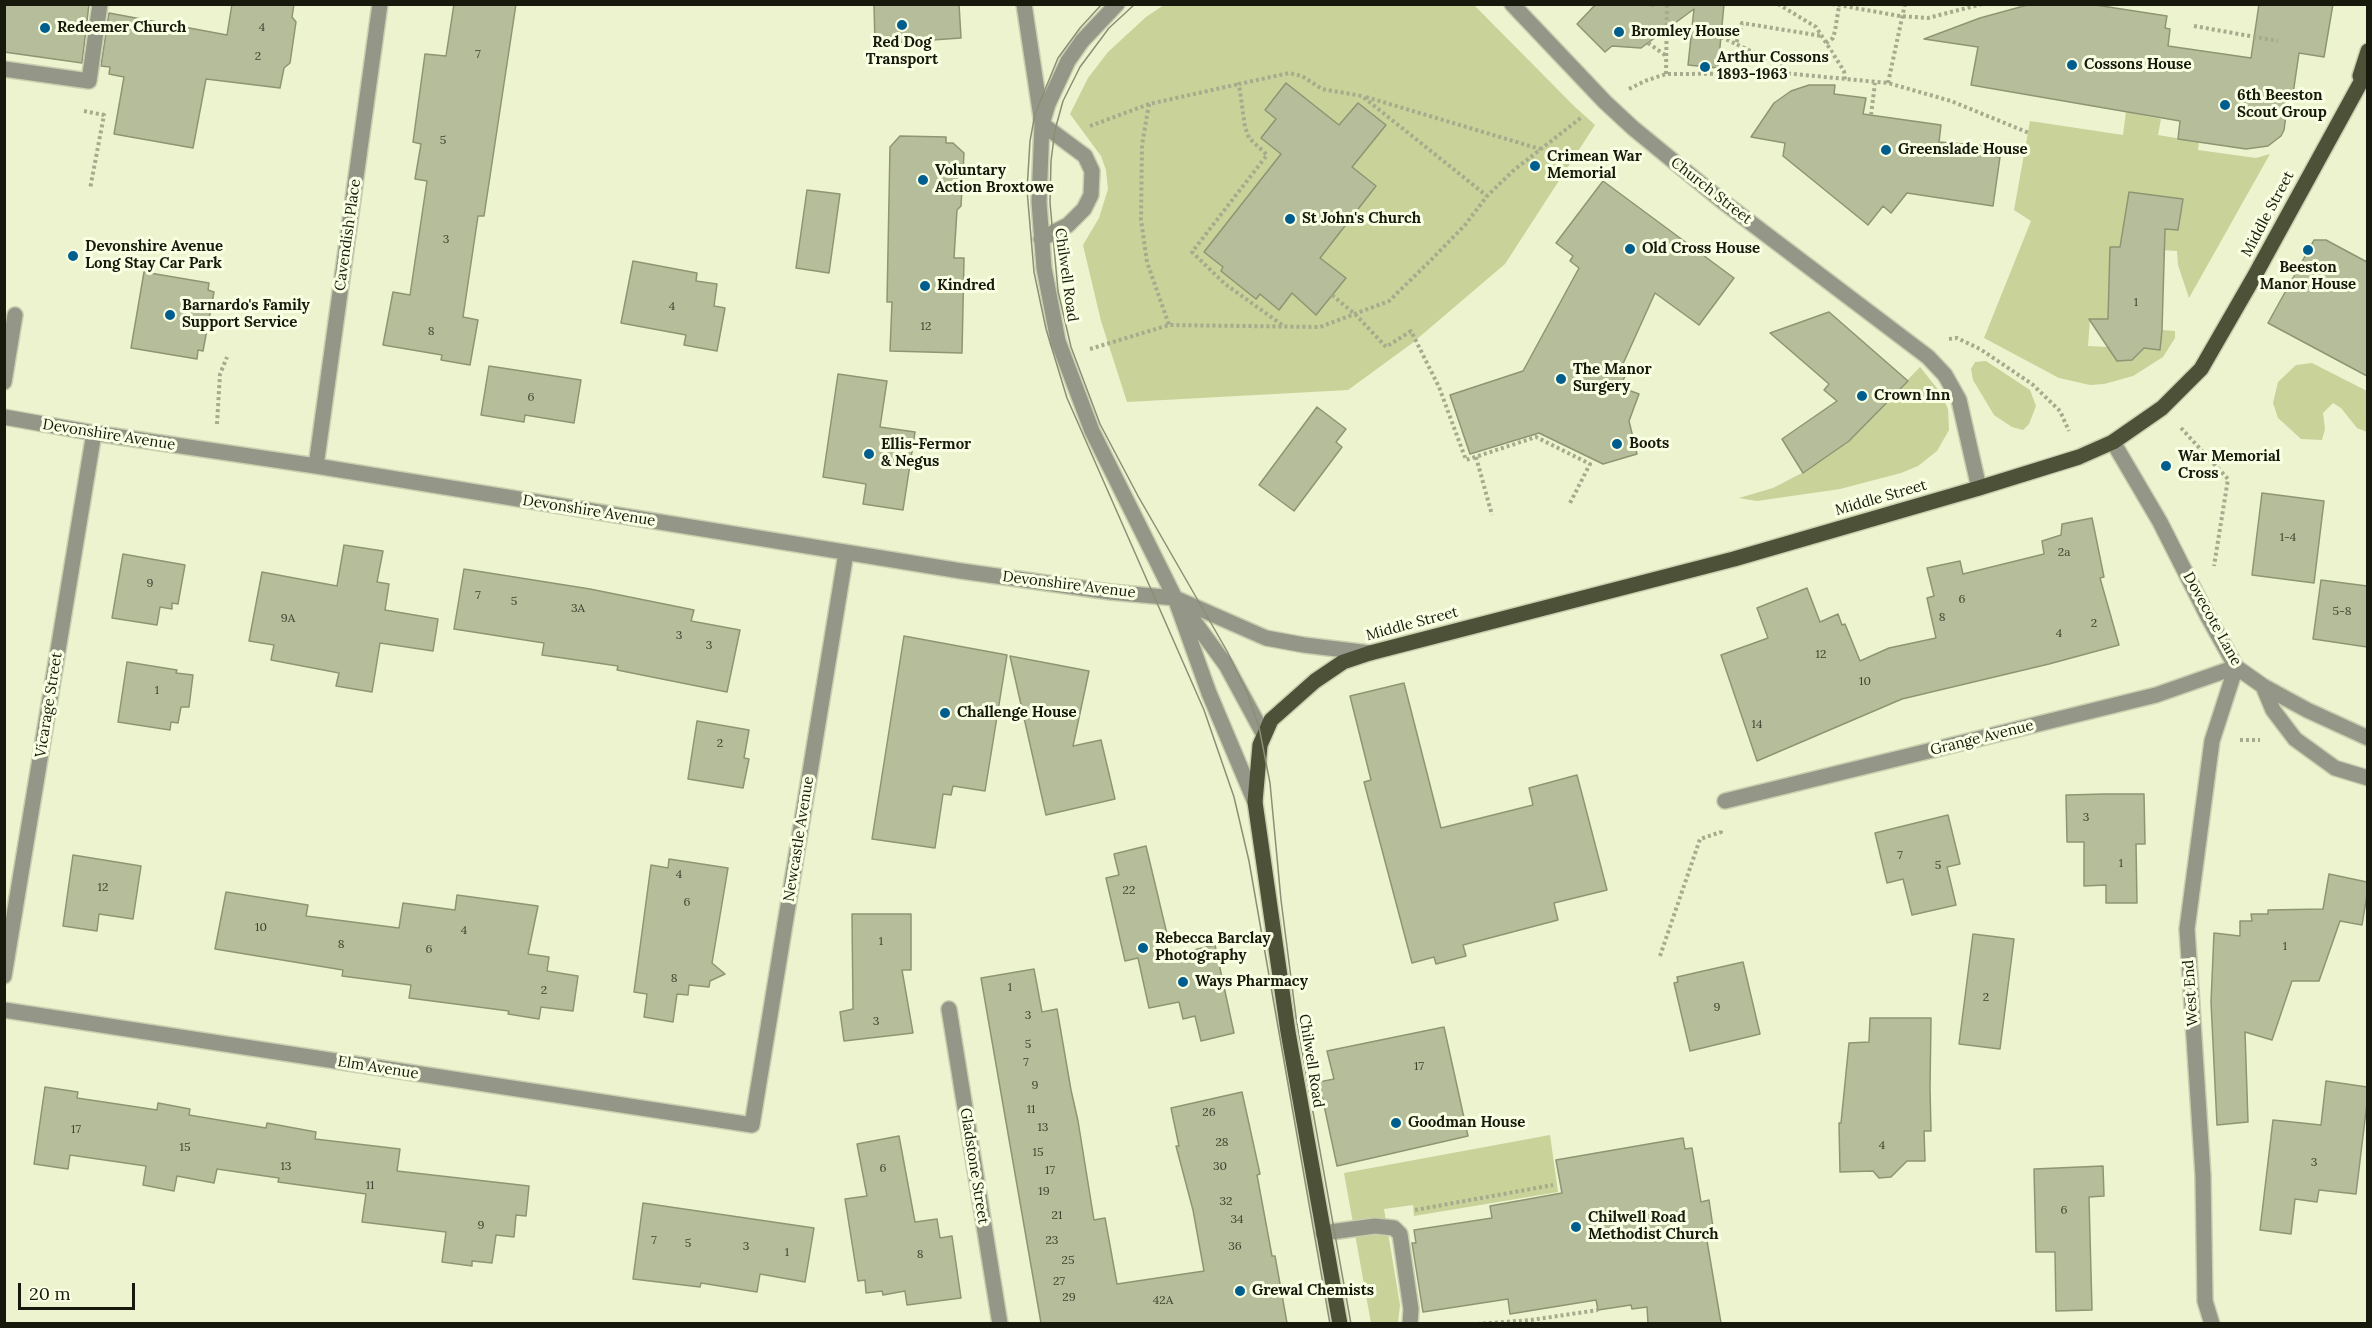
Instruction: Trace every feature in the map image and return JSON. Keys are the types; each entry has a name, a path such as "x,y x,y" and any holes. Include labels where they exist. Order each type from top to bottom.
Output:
{"main road":[{"name":"Middle Street","path":"2355,90 2367,51"},
{"name":"Middle Street","path":"1264,735 1271,720 1315,681 1343,662 1370,653 1734,559 1979,488 2079,457 2114,442 2162,408 2194,376 2216,344 2367,69"},
{"name":"Chilwell Road","path":"1264,735 1257,769 1255,802 1288,1032 1340,1323"}],"street":[{"path":"4,69 89,81 100,4"},
{"name":"Cavendish Place","path":"316,466 380,4"},
{"name":"Chilwell Road","path":"1024,4 1042,124 1039,202 1041,239 1048,301 1063,357 1092,431 1175,598 1209,693 1255,802"},
{"path":"1041,239 1068,225 1084,209 1091,195 1092,171 1085,156 1042,124 1048,104 1068,61 1082,41 1117,4"},
{"name":"Church Street","path":"1512,4 1605,102 1722,201 1909,341 1945,375 1959,400 1979,488"},
{"path":"4,382 15,315"},
{"name":"Devonshire Avenue","path":"4,417 846,553 1082,588 1175,598"},
{"name":"Vicarage Street","path":"4,976 94,433"},
{"name":"Dovecote Lane","path":"2114,442 2160,522 2236,667 2263,686 2307,710 2367,738"},
{"name":"Newcastle Avenue","path":"752,1125 846,553"},
{"path":"1175,598 1266,638 1370,653"},
{"name":"Chilwell Road","path":"1175,598 1226,665 1264,735"},
{"name":"West End","path":"2212,1323 2205,1301 2203,1176 2187,929 2212,741 2236,667"},
{"name":"Grange Avenue","path":"1725,801 2156,695 2236,667"},
{"path":"2263,686 2273,710 2295,739 2335,768 2367,778"},
{"name":"Gladstone Street","path":"949,1009 1000,1323"},
{"name":"Elm Avenue","path":"4,1010 752,1125"},
{"path":"1323,1233 1375,1226 1394,1228 1400,1234 1411,1309 1410,1323"}],"path":[{"path":"1666,75 1667,4"},
{"path":"1778,4 1809,22 1822,36 1844,71 1845,80"},
{"path":"1833,4 1900,16 1928,18 1982,4"},
{"path":"1888,83 1900,16 1905,4"},
{"path":"1826,43 1833,38 1839,5"},
{"path":"1736,44 1742,24 1822,36"},
{"path":"2193,26 2278,41"},
{"path":"1668,34 1691,36"},
{"path":"1721,37 1782,66 1783,73"},
{"path":"1648,43 1666,56"},
{"path":"1087,127 1149,104 1289,73 1302,76 1322,89 1362,96 1541,150"},
{"path":"1063,357 1169,325 1320,327 1389,301 1465,225 1487,196 1514,170 1605,102 1645,81 1666,75 1783,73 1888,83 1951,101 2029,133"},
{"path":"89,81 84,111 104,115 90,189"},
{"path":"1871,115 1875,83"},
{"path":"1239,84 1245,127 1249,138 1268,155 1192,252 1225,284 1282,325"},
{"path":"1362,96 1487,196"},
{"path":"1149,104 1142,146 1141,220 1147,262 1169,325"},
{"path":"1332,296 1356,315 1386,347 1411,332 1440,387 1466,460 1536,437 1590,464 1569,505"},
{"path":"1909,341 1957,338 1980,349 2032,384 2060,411 2079,457"},
{"path":"213,452 219,408 220,374 227,357"},
{"path":"2162,408 2228,479 2207,615"},
{"path":"1476,457 1492,516"},
{"path":"2212,741 2295,739"},
{"path":"1660,956 1700,839 1721,832 1725,801"},
{"path":"1394,1228 1412,1210 1553,1185"},
{"path":"1477,1323 1531,1322 1598,1310"}],"green space":[{"path":"1473,4 1595,125 1505,264 1411,344 1348,390 1127,402 1101,321 1083,245 1099,218 1108,189 1106,170 1101,156 1070,114 1088,78 1108,52 1146,17 1164,5"},
{"path":"2126,112 2161,119 2158,135 2199,142 2198,150 2256,158 2270,154 2189,298 2178,265 2177,251 2110,247 2108,319 2090,319 2088,346 2108,347 2117,361 2132,360 2144,348 2159,349 2162,330 2175,331 2175,338 2163,357 2133,376 2104,384 2090,385 2059,378 1984,338 2031,221 2014,210 2030,121 2123,135"},
{"path":"1986,361 2030,390 2036,406 2029,424 2023,430 2012,427 1994,415 1973,380 1971,369 1975,362"},
{"path":"2312,363 2367,391 2367,432 2357,428 2341,408 2333,403 2323,413 2325,429 2322,440 2301,439 2278,418 2273,403 2278,382 2296,365"},
{"path":"1920,367 1940,392 1948,409 1949,430 1937,451 1918,466 1901,473 1840,489 1757,501 1739,498 1773,488 1802,473 1849,441"},
{"path":"1550,1135 1558,1192 1414,1216 1413,1205 1384,1209 1400,1305 1398,1323 1371,1323 1344,1173"}],"building":[{"name":"Redeemer Church","path":"4,4 89,4 82,63 4,52"},
{"path":"232,4 294,4 292,17 296,22 290,63 284,68 280,88 206,79 193,148 114,134 124,77 109,74 110,67 101,66 109,13 227,35"},
{"path":"454,4 516,4 484,216 478,216 463,317 478,320 470,365 441,360 442,355 383,345 393,292 410,295 427,181 415,179 421,144 413,142 425,54 446,56"},
{"name":"Red Dog Transport","path":"874,4 959,4 961,38 875,44"},
{"path":"1596,4 1724,4 1718,68 1688,65 1694,9 1641,48 1612,46 1605,52 1577,24"},
{"path":"2031,4 2089,4 2167,16 2165,28 2170,29 2168,46 2251,58 2259,4 2333,4 2324,57 2299,53 2293,94 2289,93 2284,130 2281,136 2268,146 2246,149 2178,139 2180,121 1971,85 1978,47 1924,39 1980,18"},
{"name":"St John's Church","path":"1286,83 1339,125 1358,103 1386,125 1352,167 1376,186 1320,258 1346,278 1316,315 1292,293 1279,310 1260,294 1256,299 1221,271 1223,267 1204,252 1281,154 1261,138 1276,119 1265,110"},
{"name":"Greenslade House","path":"1809,85 1835,85 1834,94 1866,98 1863,114 1941,125 1939,142 1988,146 1987,155 2000,157 1993,206 1907,193 1891,213 1883,206 1868,225 1783,156 1785,143 1751,137 1774,103 1791,91"},
{"path":"900,136 946,137 946,143 953,143 964,153 961,206 957,210 954,258 964,258 962,353 890,351 892,302 887,302 890,147"},
{"path":"1603,181 1734,278 1699,325 1655,293 1622,366 1628,370 1620,387 1639,394 1629,421 1637,454 1603,464 1539,433 1470,454 1450,395 1523,371 1579,268 1570,261 1573,256 1556,243"},
{"path":"807,190 840,194 829,273 796,268"},
{"path":"2129,192 2183,199 2178,230 2165,229 2160,350 2144,348 2132,360 2117,361 2089,319 2108,319 2110,247 2120,247"},
{"path":"2314,240 2326,240 2367,262 2367,376 2268,323"},
{"path":"633,261 697,273 696,281 717,284 714,306 725,308 717,351 684,345 686,335 621,323"},
{"name":"Barnardo's Family Support Service","path":"144,272 209,283 208,290 214,292 203,351 198,350 197,359 131,348"},
{"name":"Crown Inn","path":"1829,312 1908,381 1849,441 1803,473 1782,439 1837,401 1824,390 1829,384 1770,333"},
{"path":"489,366 581,380 574,423 525,415 524,422 481,415"},
{"name":"Ellis-Fermor & Negus","path":"838,374 887,381 880,427 915,432 903,510 863,504 866,484 823,477"},
{"path":"1317,407 1346,429 1336,442 1342,447 1294,511 1259,485"},
{"path":"2262,493 2324,501 2314,583 2252,575"},
{"path":"2092,518 2104,577 2100,578 2119,645 1902,699 1757,761 1721,655 1768,638 1757,608 1807,588 1820,622 1838,614 1842,625 1845,624 1860,661 1889,648 1936,638 1927,598 1934,596 1927,568 1960,561 1963,574 2044,554 2042,541 2061,535 2062,524"},
{"path":"344,545 383,551 377,582 389,584 385,610 438,619 433,651 380,643 372,692 336,686 339,673 271,660 274,645 249,641 262,572 337,586"},
{"path":"123,554 185,565 178,604 172,603 172,609 160,607 157,625 112,618"},
{"path":"464,569 590,589 694,610 691,621 740,630 727,692 617,670 618,666 542,655 544,643 454,629"},
{"path":"2321,580 2367,586 2367,647 2313,639"},
{"name":"Challenge House","path":"904,636 1007,655 985,791 953,786 951,795 943,794 935,848 872,839"},
{"path":"1010,656 1089,671 1073,746 1101,740 1115,799 1046,815"},
{"path":"127,662 177,670 176,673 193,675 189,707 181,707 178,723 171,722 170,730 118,722"},
{"path":"1404,683 1441,828 1533,805 1529,788 1577,775 1607,890 1554,903 1558,920 1463,945 1466,956 1436,964 1434,957 1412,963 1364,782 1371,780 1350,696"},
{"path":"697,721 749,730 744,758 749,759 743,788 688,779"},
{"path":"2144,794 2145,844 2136,844 2137,903 2106,903 2106,885 2084,886 2084,842 2067,842 2066,795"},
{"path":"1948,815 1960,864 1947,867 1956,905 1912,915 1903,879 1887,883 1875,833"},
{"path":"1146,846 1172,955 1215,945 1234,1033 1201,1041 1195,1016 1183,1019 1179,1002 1149,1008 1138,958 1125,961 1106,878 1119,875 1114,854"},
{"path":"73,855 141,866 133,919 99,914 97,931 63,926"},
{"path":"669,859 728,868 712,963 725,974 710,981 709,987 689,985 688,995 677,994 673,1022 644,1017 647,994 634,992 651,865 668,868"},
{"path":"2329,874 2367,882 2362,925 2340,921 2319,981 2292,981 2272,1040 2245,1032 2248,1122 2217,1125 2211,1002 2214,933 2240,936 2240,921 2252,921 2251,914 2268,914 2268,910 2323,909"},
{"path":"226,892 308,905 306,916 399,928 403,903 455,910 457,895 538,906 528,954 549,957 547,971 578,976 573,1011 541,1007 539,1019 508,1014 509,1011 409,998 411,985 342,976 343,970 215,949"},
{"path":"852,914 911,914 911,970 902,970 913,1033 844,1041 840,1012 853,1009"},
{"path":"1973,934 2014,939 2000,1049 1959,1044"},
{"path":"1743,962 1760,1034 1690,1051 1674,983 1678,982 1677,977"},
{"path":"1034,969 1042,1012 1057,1009 1094,1220 1105,1218 1117,1284 1204,1271 1193,1210 1176,1146 1179,1146 1171,1108 1242,1092 1260,1174 1257,1175 1287,1323 1041,1323 981,978"},
{"path":"1870,1018 1931,1018 1931,1131 1924,1131 1925,1161 1907,1161 1891,1177 1879,1178 1873,1171 1840,1172 1839,1123 1841,1123 1849,1043 1869,1042"},
{"path":"1444,1027 1468,1136 1337,1166 1319,1082 1334,1079 1327,1051"},
{"path":"2326,1081 2367,1087 2356,1194 2319,1190 2317,1202 2295,1199 2291,1234 2260,1230 2273,1120 2321,1125"},
{"path":"45,1087 78,1092 77,1098 157,1110 158,1103 190,1109 189,1115 266,1128 267,1123 316,1132 315,1139 400,1149 397,1171 529,1186 526,1216 516,1215 514,1237 496,1235 492,1263 472,1261 472,1266 442,1262 446,1232 362,1222 366,1194 278,1182 279,1178 217,1169 214,1183 177,1176 174,1191 143,1185 146,1166 70,1155 68,1169 34,1164"},
{"path":"899,1136 915,1222 937,1219 940,1238 952,1236 961,1298 907,1305 905,1291 883,1295 882,1291 866,1293 865,1280 858,1281 845,1199 867,1196 857,1144"},
{"name":"Chilwell Road Methodist Church","path":"1683,1138 1685,1149 1692,1148 1701,1202 1709,1200 1714,1234 1706,1235 1721,1323 1648,1323 1647,1307 1632,1309 1631,1305 1598,1310 1596,1300 1510,1314 1508,1299 1423,1312 1412,1243 1416,1243 1414,1230 1492,1218 1490,1206 1562,1193 1556,1160"},
{"path":"2103,1166 2104,1196 2089,1197 2092,1310 2056,1311 2055,1252 2036,1252 2034,1169"},
{"path":"643,1203 814,1228 805,1282 760,1274 757,1292 701,1283 700,1287 633,1279"}],"tram line":[{"path":"1102,4 1080,28 1058,58 1035,114 1030,141 1027,190 1034,272 1046,329 1067,398 1204,710 1234,797 1249,861 1330,1324"},
{"path":"1135,4 1109,28 1080,67 1063,101 1055,130 1051,161 1050,203 1058,291 1071,347 1100,424 1138,496 1227,651 1246,690 1259,727 1270,783 1281,900 1296,1017 1351,1324"}],"place":[{"name":"Red Dog Transport","path":"902,25"},
{"name":"Redeemer Church","path":"45,28"},
{"name":"Bromley House","path":"1619,32"},
{"name":"Cossons House","path":"2072,65"},
{"name":"Arthur Cossons 1893-1963","path":"1705,67"},
{"name":"6th Beeston Scout Group","path":"2225,105"},
{"name":"Greenslade House","path":"1886,150"},
{"name":"Crimean War Memorial","path":"1535,166"},
{"name":"Voluntary Action Broxtowe","path":"923,180"},
{"name":"St John's Church","path":"1290,219"},
{"name":"Old Cross House","path":"1630,249"},
{"name":"Beeston Manor House","path":"2308,250"},
{"name":"Devonshire Avenue Long Stay Car Park","path":"73,256"},
{"name":"Kindred","path":"925,286"},
{"name":"Barnardo's Family Support Service","path":"170,315"},
{"name":"The Manor Surgery","path":"1561,379"},
{"name":"Crown Inn","path":"1862,396"},
{"name":"Boots","path":"1617,444"},
{"name":"Ellis-Fermor & Negus","path":"869,454"},
{"name":"War Memorial Cross","path":"2166,466"},
{"name":"Challenge House","path":"945,713"},
{"name":"Rebecca Barclay Photography","path":"1143,948"},
{"name":"Ways Pharmacy","path":"1183,982"},
{"name":"Goodman House","path":"1396,1123"},
{"name":"Chilwell Road Methodist Church","path":"1576,1227"},
{"name":"Grewal Chemists","path":"1240,1291"}]}
